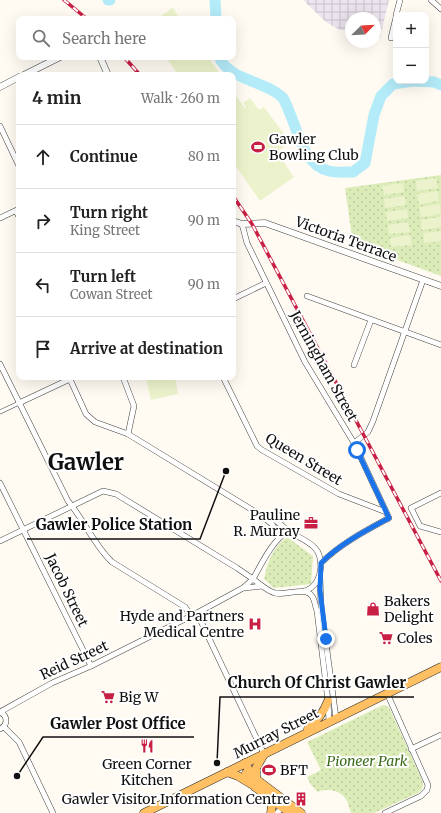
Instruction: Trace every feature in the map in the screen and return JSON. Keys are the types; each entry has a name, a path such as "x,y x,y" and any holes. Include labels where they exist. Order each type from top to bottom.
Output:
{"main road":[{"name":"Murray Street","path":"144,813 441,667"},
{"path":"304,734 331,703"},
{"path":"256,783 256,768 264,754"},
{"path":"243,764 256,783 270,798 290,813"},
{"path":"227,772 256,783 282,807 301,813"},
{"path":"270,798 272,805 271,813"}],"street":[{"path":"397,12 400,0"},
{"path":"431,0 441,9"},
{"path":"391,38 393,29"},
{"path":"30,72 54,60"},
{"path":"101,60 107,72"},
{"path":"0,87 16,79"},
{"path":"0,126 16,160"},
{"path":"0,218 16,210"},
{"path":"236,222 242,224"},
{"name":"Victoria Terrace","path":"242,224 265,223 441,286"},
{"name":"Jerningham Street","path":"242,224 247,243 304,362 354,443 389,518 366,530 328,555 321,563"},
{"path":"354,443 365,436 371,426 423,280"},
{"path":"236,298 266,283"},
{"path":"307,296 441,345"},
{"path":"354,365 371,320"},
{"path":"0,364 68,501 105,556 112,562 185,607 191,616"},
{"path":"0,412 65,380"},
{"path":"70,380 86,414 90,419 128,434 259,514 272,524 280,537"},
{"path":"124,380 134,406 128,434"},
{"name":"Queen Street","path":"225,380 257,446 339,494 386,512"},
{"name":"Jacob Street","path":"0,482 91,666"},
{"path":"0,541 103,491 116,494 237,568 269,591 279,594 304,591 314,586 320,574"},
{"path":"441,493 411,508 420,526 441,532"},
{"path":"259,514 279,522 288,532 315,548 320,558 321,606 332,720"},
{"path":"253,579 280,537 288,532"},
{"path":"237,568 246,572 253,572 260,566"},
{"name":"Reid Street","path":"0,712 52,683 91,666 197,613 243,588 253,579"},
{"name":"Reid Street","path":"243,588 263,586"},
{"path":"304,591 310,593 313,598 316,611 331,703 332,720"},
{"path":"197,613 264,754"},
{"path":"385,813 421,796 427,790 428,786 386,693"},
{"path":"331,703 342,711 349,712"},
{"path":"0,712 5,717 6,724 2,728 19,742 53,813"},
{"path":"412,749 441,734"}],"shaded area":[{"path":"303,0 389,0 381,34 381,12 345,12 345,31 338,29 326,22"}],"green space":[{"path":"172,8 178,16 161,16"},
{"path":"168,60 210,60 219,72 176,72"},
{"name":"Gawler Bowling Club","path":"236,96 245,108 246,107 243,103 250,98 259,110 264,107 290,142 277,152 294,177 260,201 236,166"},
{"path":"441,175 441,276 353,244 345,188"},
{"path":"436,178 438,188 417,191 416,181"},
{"path":"403,183 404,192 384,195 382,186"},
{"path":"438,191 439,201 419,204 417,194"},
{"path":"405,196 406,205 385,208 384,199"},
{"path":"440,204 441,214 421,217 419,207"},
{"path":"407,209 408,218 387,221 386,212"},
{"path":"441,217 441,227 422,230 421,220"},
{"path":"408,222 410,232 389,234 388,225"},
{"path":"441,231 441,241 424,243 423,233"},
{"path":"410,235 412,245 391,247 390,238"},
{"path":"147,380 176,380 178,394 151,400"},
{"path":"287,537 313,556 311,584 274,588 264,579 274,550"},
{"name":"Pioneer Park","path":"383,705 389,707 422,780 423,787 418,793 374,813 351,813 348,803 340,793 329,790 318,792 311,785 307,777 321,770 307,742"}],"waterway":[{"path":"215,0 216,16"},
{"path":"221,60 224,65 233,72"},
{"path":"236,74 275,91 282,97 286,103 300,141 308,156 321,168 335,172 353,172 365,163 374,115 381,96 393,84 413,81 434,82 441,85"}],"railway":[{"path":"64,0 83,16"},
{"path":"127,60 137,72"},
{"path":"236,200 252,224 441,581"}],"place":[{"name":"Gawler Bowling Club","path":"258,147"},
{"name":"Gawler Police Station","path":"226,471"},
{"name":"Pauline R. Murray","path":"311,523"},
{"name":"Bakers Delight","path":"373,609"},
{"name":"Hyde and Partners Medical Centre","path":"255,624"},
{"name":"Coles","path":"386,638"},
{"name":"Big W","path":"108,697"},
{"name":"Green Corner Kitchen","path":"147,746"},
{"name":"Church Of Christ Gawler","path":"217,763"},
{"name":"BFT","path":"269,770"},
{"name":"Gawler Post Office","path":"17,776"},
{"name":"Gawler Visitor Information Centre","path":"301,799"}],"district":[{"name":"Gawler","path":"86,462"}],"route":[{"path":"326,639 321,606 321,563 328,555 358,535 389,518 357,450"}]}
